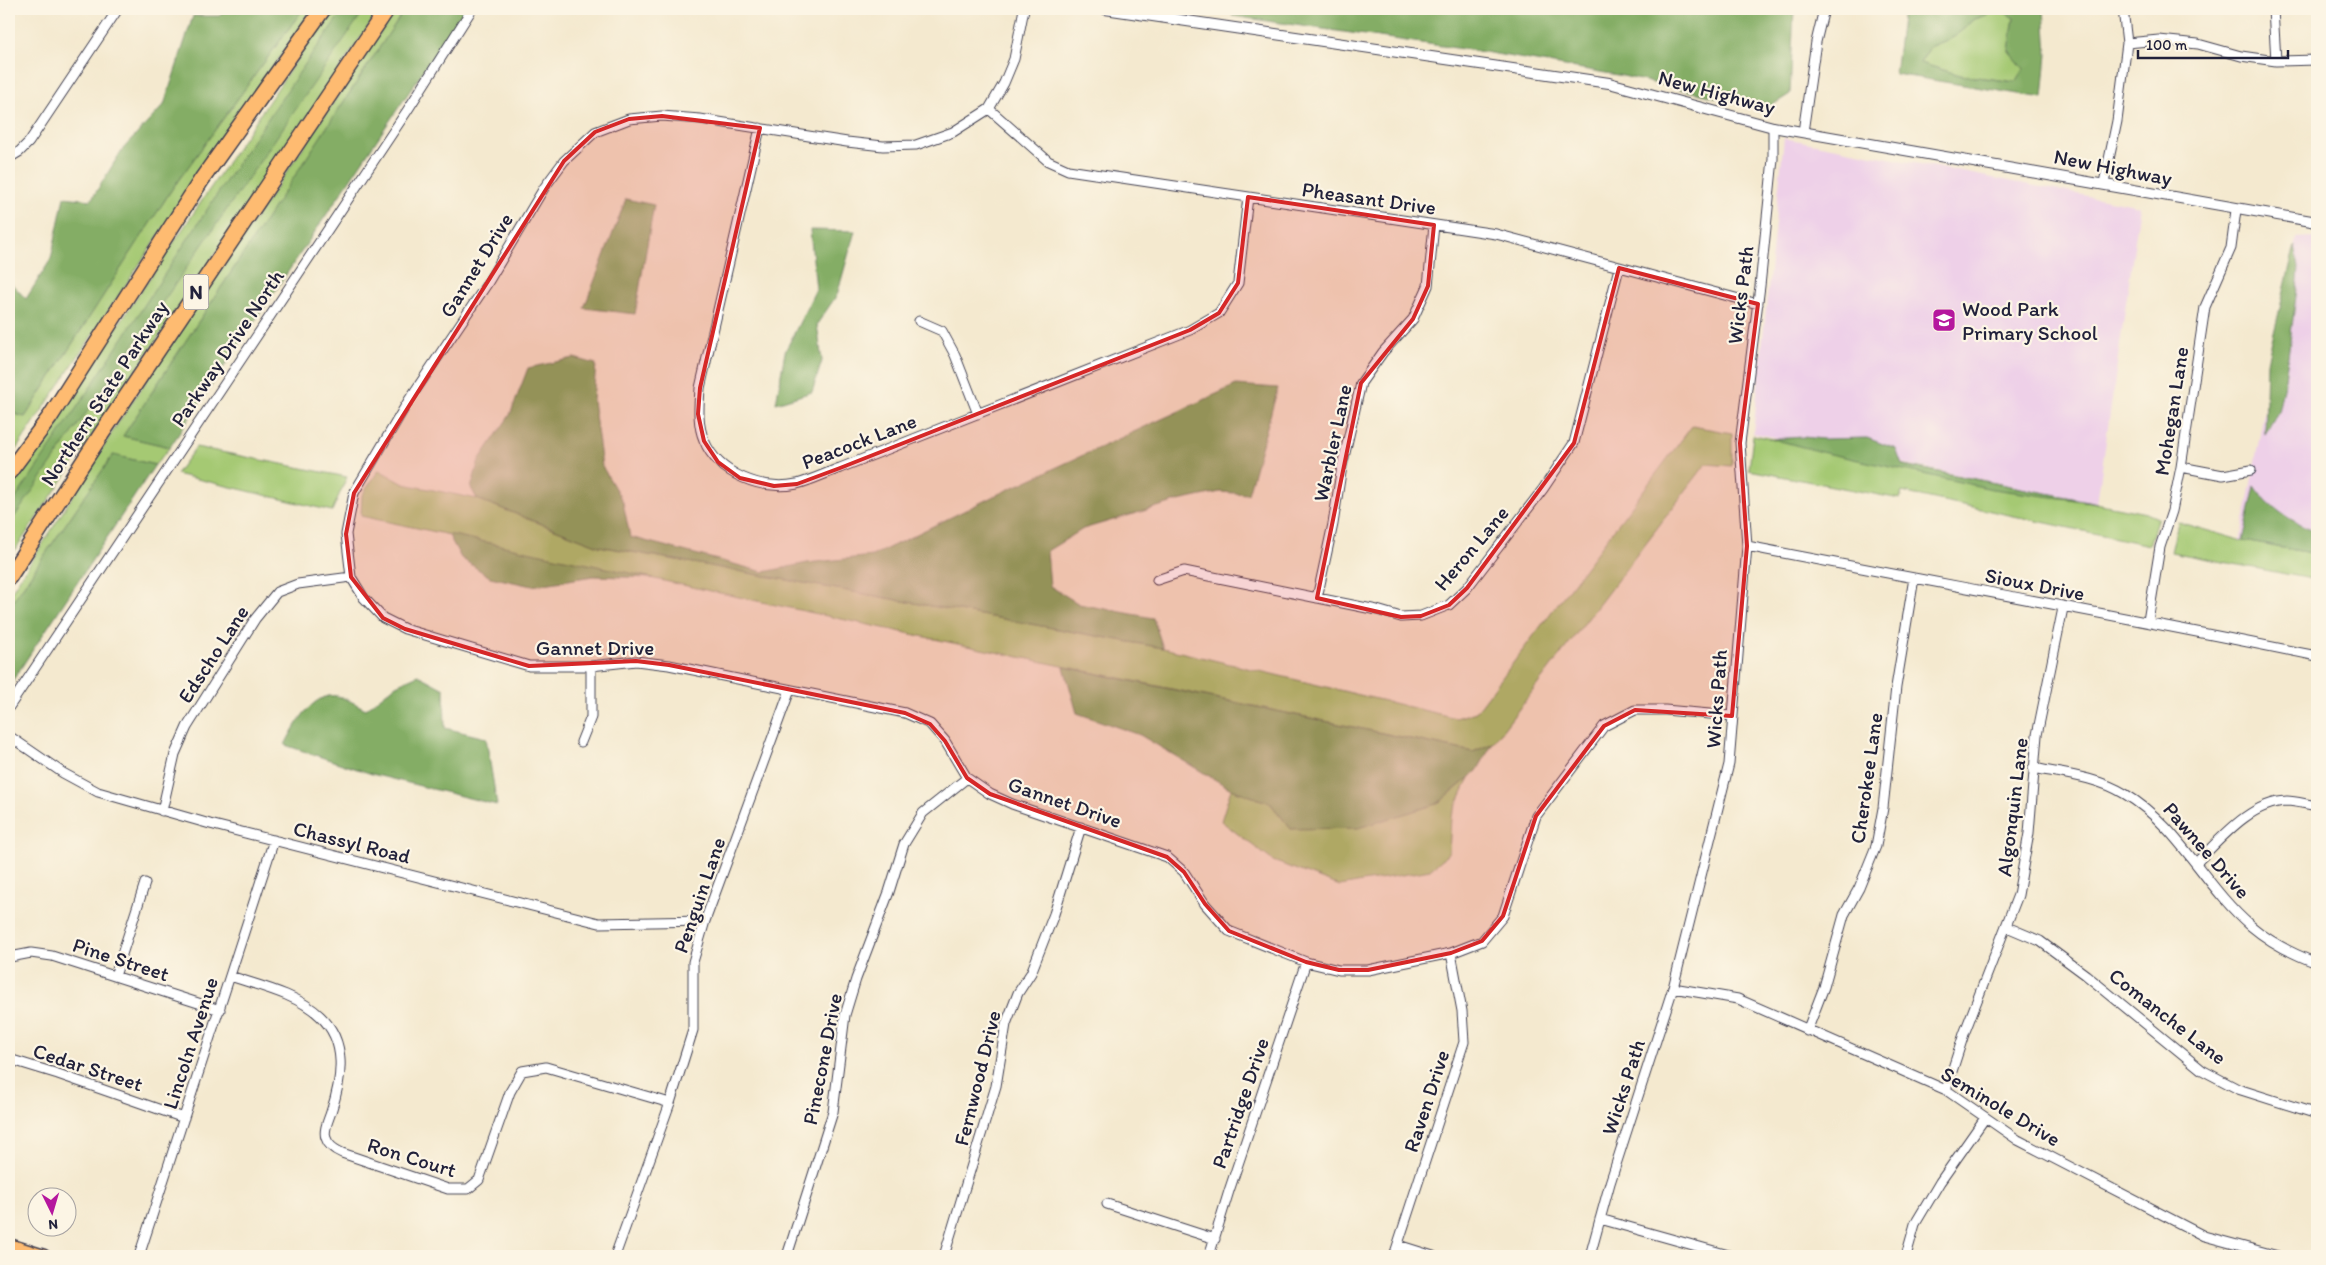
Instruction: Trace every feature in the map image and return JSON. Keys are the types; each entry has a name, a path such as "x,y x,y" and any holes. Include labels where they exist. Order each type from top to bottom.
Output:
{"highway":[{"name":"Northern State Parkway","path":"9,472 50,417 202,179 323,9"},
{"name":"Northern State Parkway","path":"9,577 108,424 387,9"}],"main road":[{"path":"9,1244 44,1256"}],"street":[{"path":"9,158 19,152 28,142 118,9"},
{"name":"Parkway Drive North","path":"9,707 402,119 472,9"},
{"name":"Gannet Drive","path":"1024,9 1014,59 1004,83 989,110 953,132 916,145 883,146 847,142 760,128 662,116 629,119 595,132 564,161 544,188 487,284 409,400 354,493 347,518 346,534 351,577 364,598 383,618 405,629 529,666 591,666 636,662 669,665 905,713 930,724 945,741 967,778 990,794 1012,804 1167,857 1184,872 1205,904 1229,930 1306,962 1339,970 1368,970 1451,953 1482,941 1503,916 1536,816 1604,726 1635,710 1665,710 1732,716"},
{"name":"New Highway","path":"1105,9 1609,83 1774,127 2104,183 2236,210 2317,222"},
{"path":"1803,132 1816,42 1824,9"},
{"path":"2104,183 2116,121 2127,43 2123,9"},
{"path":"2273,9 2276,61"},
{"path":"2127,43 2159,40 2198,44 2241,56 2276,61 2317,60"},
{"name":"Pheasant Drive","path":"989,110 1048,161 1068,170 1496,234 1758,304"},
{"name":"Wicks Path","path":"1590,1256 1673,988 1729,764 1747,546 1740,443 1758,304 1773,159 1774,127"},
{"name":"Peacock Lane","path":"760,128 700,388 698,414 704,441 718,462 740,478 774,486 797,484 1190,330 1219,312 1238,283 1248,197"},
{"name":"Mohegan Lane","path":"2148,621 2160,547 2172,511 2181,467 2184,435 2205,307 2231,248 2236,210"},
{"name":"Warbler Lane","path":"1317,598 1333,524 1342,466 1361,383 1383,352 1413,319 1428,286 1434,225"},
{"name":"Heron Lane","path":"1157,580 1184,571 1401,617 1421,616 1449,605 1467,588 1543,489 1574,443 1619,268"},
{"path":"919,321 942,331 955,355 978,414"},
{"path":"2181,467 2223,475 2251,470"},
{"name":"Sioux Drive","path":"1747,546 2063,608 2148,621 2317,656"},
{"name":"Edscho Lane","path":"162,811 175,754 187,727 255,619 277,592 298,584 351,577"},
{"name":"Cherokee Lane","path":"1807,1031 1824,987 1844,915 1859,888 1876,846 1883,808 1896,687 1914,578"},
{"name":"Algonquin Lane","path":"1946,1090 1964,1034 2018,895 2025,864 2037,735 2063,608"},
{"path":"582,742 591,717 591,666"},
{"name":"Penguin Lane","path":"615,1256 670,1103 693,1030 693,962 705,922 790,690"},
{"name":"Chassyl Road","path":"9,736 63,773 98,792 162,811 599,923 705,922"},
{"name":"Pawnee Drive","path":"2033,768 2091,779 2124,793 2151,811 2196,863 2221,896 2250,926 2280,947 2317,963"},
{"name":"Pinecone Drive","path":"787,1256 834,1112 845,1015 904,844 923,813 967,778"},
{"path":"2196,863 2236,824 2264,806 2287,801 2317,806"},
{"name":"Fernwood Drive","path":"944,1256 996,1086 1006,1024 1018,992 1031,974 1054,914 1081,827"},
{"name":"Lincoln Avenue","path":"139,1256 274,840"},
{"path":"115,976 145,883"},
{"name":"Comanche Lane","path":"2007,927 2040,941 2086,974 2202,1070 2238,1089 2317,1114"},
{"name":"Pine Street","path":"10,957 31,953 52,956 220,1010"},
{"name":"Raven Drive","path":"1394,1256 1464,1042 1462,1011 1451,953"},
{"name":"Partridge Drive","path":"1209,1256 1306,962"},
{"name":"Ron Court","path":"230,976 288,996 309,1007 329,1025 341,1054 340,1081 325,1132 329,1144 342,1153 448,1190 468,1189 479,1180 510,1092 522,1072 546,1067 670,1103"},
{"name":"Seminole Drive","path":"1673,988 1738,999 1807,1031 1946,1090 1985,1118 2066,1166 2204,1236 2278,1256"},
{"name":"Cedar Street","path":"9,1059 184,1118"},
{"path":"1906,1256 1915,1224 1940,1182 1985,1118"},
{"path":"1107,1204 1215,1239"},
{"path":"1600,1219 1732,1256"},
{"path":"1398,1245 1433,1256"}],"highlighted area":[{"path":"662,116 760,128 700,388 698,414 704,441 718,462 740,478 774,486 797,484 840,468 1190,330 1219,313 1238,283 1248,197 1434,225 1428,286 1413,319 1361,383 1317,598 1401,617 1421,616 1449,605 1467,588 1574,443 1619,268 1758,304 1740,443 1747,546 1732,716 1635,710 1604,726 1536,816 1503,916 1482,941 1451,953 1368,970 1339,970 1306,962 1229,931 1205,904 1184,872 1167,857 990,794 967,778 945,741 930,724 905,713 669,665 636,661 529,666 405,629 383,618 351,577 346,534 354,493 564,161 595,132 629,119"}],"shaded area":[{"name":"Wood Park Primary School","path":"1784,138 2140,206 2097,503 1753,433"},
{"path":"2317,237 2317,558 2240,543 2296,238"}],"green space":[{"path":"228,9 303,9 172,189 25,417 9,412 9,281 26,299 51,259 64,197 91,200 122,150 164,105 193,16 219,16"},
{"path":"303,9 313,9 219,145 9,460 9,439 11,436 9,435 9,412 25,417 172,189"},
{"path":"331,9 380,9 9,559 9,487"},
{"path":"344,9 365,9 9,525 9,508 258,133"},
{"path":"396,9 405,9 123,436 170,447 155,465 113,455 9,607 9,595 118,423"},
{"path":"405,9 465,9 170,447 123,436"},
{"path":"1235,9 1794,9 1790,94 1771,106 1736,102 1623,76 1484,52 1232,16"},
{"path":"1903,9 2044,9 2047,54 2043,98 1895,74","holes":["2001,10 2014,18 2009,51 2024,69 2016,82 1960,75 1920,63 1930,47 1954,37 1975,19"]},
{"path":"2001,10 2014,18 2009,51 2025,69 2016,82 1960,75 1920,63 1930,47 1954,37 1975,19"},
{"path":"626,199 654,205 635,314 584,308"},
{"path":"810,230 855,231 837,295 817,324 822,361 812,392 776,403 785,352 816,289"},
{"path":"2295,245 2299,267 2298,281 2285,379 2278,412 2265,434 2267,362"},
{"path":"574,358 596,364 593,400 602,466 623,502 630,537 764,572 807,563 872,556 994,496 1236,385 1278,388 1248,494 1220,492 1174,502 1083,529 1047,551 1050,586 1079,604 1153,618 1163,648 599,546 477,499 471,488 479,460 510,415 528,368"},
{"path":"1692,426 1732,433 1732,466 1706,464 1493,743 1473,752 361,516 362,495 379,470 404,484 477,499 599,546 1163,648 1456,718 1476,712"},
{"path":"1753,435 2146,513 2158,518 2149,545 1902,492 1900,499 1749,470"},
{"path":"1803,437 1823,439 1867,438 1896,449 1902,465 2098,503 1992,489 1821,452 1773,439"},
{"path":"196,447 347,477 332,511 176,474"},
{"path":"113,455 155,465 9,686 9,607"},
{"path":"2255,486 2267,501 2282,514 2299,524 2317,531 2317,554 2243,541"},
{"path":"2178,522 2243,541 2317,554 2317,580 2171,552"},
{"path":"448,534 653,578 593,576 532,586 490,577 461,558"},
{"path":"1064,667 1473,752 1493,743 1477,771 1437,804 1358,828 1291,829 1270,803 1231,789 1140,735 1077,713"},
{"path":"418,675 444,689 445,728 486,738 497,805 372,774 285,745 305,712 320,699 328,696 337,696 366,709 396,685"},
{"path":"1469,778 1451,817 1449,853 1430,870 1340,886 1273,861 1221,821 1231,789 1270,803 1291,829 1437,804"}],"place":[{"name":"Wood Park Primary School","path":"1944,320"}]}
